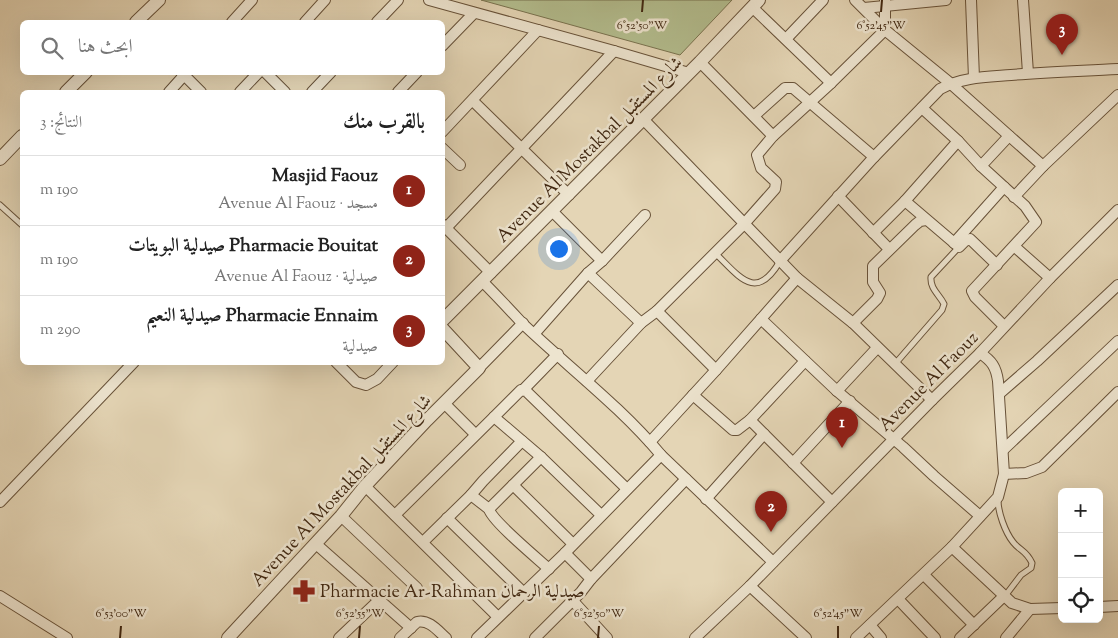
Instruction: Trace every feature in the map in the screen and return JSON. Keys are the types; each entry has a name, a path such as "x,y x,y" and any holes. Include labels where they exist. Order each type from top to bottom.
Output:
{"street":[{"path":"138,20 159,0"},
{"path":"234,20 252,0"},
{"path":"307,20 325,0"},
{"path":"379,20 398,0"},
{"path":"429,0 689,73"},
{"path":"786,39 823,0"},
{"path":"855,0 885,30 1043,166"},
{"path":"864,8 886,3 946,0"},
{"path":"971,0 974,78"},
{"path":"1022,0 1028,73"},
{"path":"587,381 641,324 657,311 744,224 777,186 776,182 761,168 757,155 773,136 885,30 886,3"},
{"path":"756,4 786,39 831,83"},
{"name":"Avenue Al Mostakbal شارع المستقبل","path":"445,318 756,4"},
{"path":"445,43 474,13"},
{"path":"445,129 538,30"},
{"path":"445,225 522,149 614,51"},
{"path":"700,62 773,136"},
{"path":"780,261 874,157 940,89 950,84 974,78 1028,73 1118,69"},
{"path":"68,90 83,75"},
{"path":"170,90 182,75"},
{"path":"186,75 199,90"},
{"path":"242,90 256,75"},
{"path":"268,75 283,90"},
{"path":"314,90 328,75"},
{"path":"400,90 414,75"},
{"path":"754,116 782,91 789,87 793,88 874,157"},
{"path":"1014,197 1043,166 1118,95"},
{"path":"473,101 568,195"},
{"path":"922,108 1025,206 1036,222 1015,247 972,291 975,297 1004,326"},
{"path":"643,119 797,278 853,323 932,400"},
{"path":"981,166 1009,136"},
{"path":"0,159 20,138"},
{"path":"873,233 905,202 958,141"},
{"path":"445,151 460,165"},
{"path":"956,245 1004,187"},
{"path":"838,196 889,249"},
{"path":"905,202 956,245"},
{"name":"Avenue Al Faouz","path":"695,638 750,586 1118,210"},
{"path":"552,211 602,261"},
{"path":"534,333 645,215"},
{"path":"853,323 878,296 880,291 872,278 873,266 915,225 920,221 926,220"},
{"path":"445,227 523,323 587,381 706,499 773,562"},
{"path":"956,245 970,239 997,265"},
{"path":"1015,247 1050,278"},
{"path":"588,274 641,324"},
{"path":"650,442 797,278"},
{"path":"1000,394 1118,285"},
{"path":"657,311 716,370"},
{"path":"760,319 837,391 980,516"},
{"name":"Avenue Al Mostakbal شارع المستقبل","path":"228,638 316,544 365,486 523,323"},
{"path":"445,331 479,368"},
{"path":"1003,450 1118,341"},
{"path":"837,391 877,348"},
{"path":"856,638 952,547 998,496 1004,474 1000,394 996,369 992,362 980,353"},
{"path":"394,515 558,354"},
{"path":"693,395 733,430 740,429 805,362"},
{"path":"0,502 131,365"},
{"path":"339,365 356,382 366,385 377,379 390,365"},
{"path":"523,390 627,489"},
{"path":"1004,474 1026,473 1042,467 1118,392"},
{"path":"793,463 850,401"},
{"path":"444,403 475,434"},
{"path":"494,417 541,457 601,515"},
{"path":"750,420 832,502"},
{"path":"706,499 764,434"},
{"path":"423,542 522,441"},
{"path":"477,638 565,553 661,455"},
{"path":"489,509 541,457"},
{"path":"535,638 686,479"},
{"path":"513,485 573,544"},
{"path":"365,486 498,617"},
{"path":"470,495 489,509 489,512 500,524 549,568"},
{"path":"341,516 417,588"},
{"path":"447,518 524,593"},
{"path":"316,544 411,628"},
{"path":"952,547 1017,606 1030,609 1058,608"},
{"path":"565,553 591,579"},
{"path":"924,575 974,625"},
{"path":"750,586 806,638"},
{"path":"0,596 67,638"},
{"path":"960,638 1004,596"},
{"path":"898,599 935,638"},
{"path":"339,638 379,600"},
{"path":"572,601 607,638"},
{"path":"1103,606 1118,606"},
{"path":"1006,638 1030,609"},
{"path":"400,638 417,622 425,621 446,638"},
{"path":"870,625 881,638"}],"lane":[{"path":"0,205 20,223"},
{"path":"895,364 942,310 944,304 941,297 932,287 931,277 956,245"},
{"path":"714,253 741,278 752,283 766,280 774,272 780,261"},
{"path":"998,496 1000,517 1012,542 1026,553 1032,563 1031,568 1021,575 1004,596"}],"green space":[{"path":"481,0 732,0 680,55"}],"place":[{"name":"Pharmacie Ennaim صيدلية النعيم","path":"1062,55"},
{"name":"Masjid Faouz","path":"842,448"},
{"name":"Pharmacie Bouitat صيدلية البويتات","path":"771,532"},
{"name":"Pharmacie Ar-Rahman صيدلية الرحمان","path":"304,591"}]}
